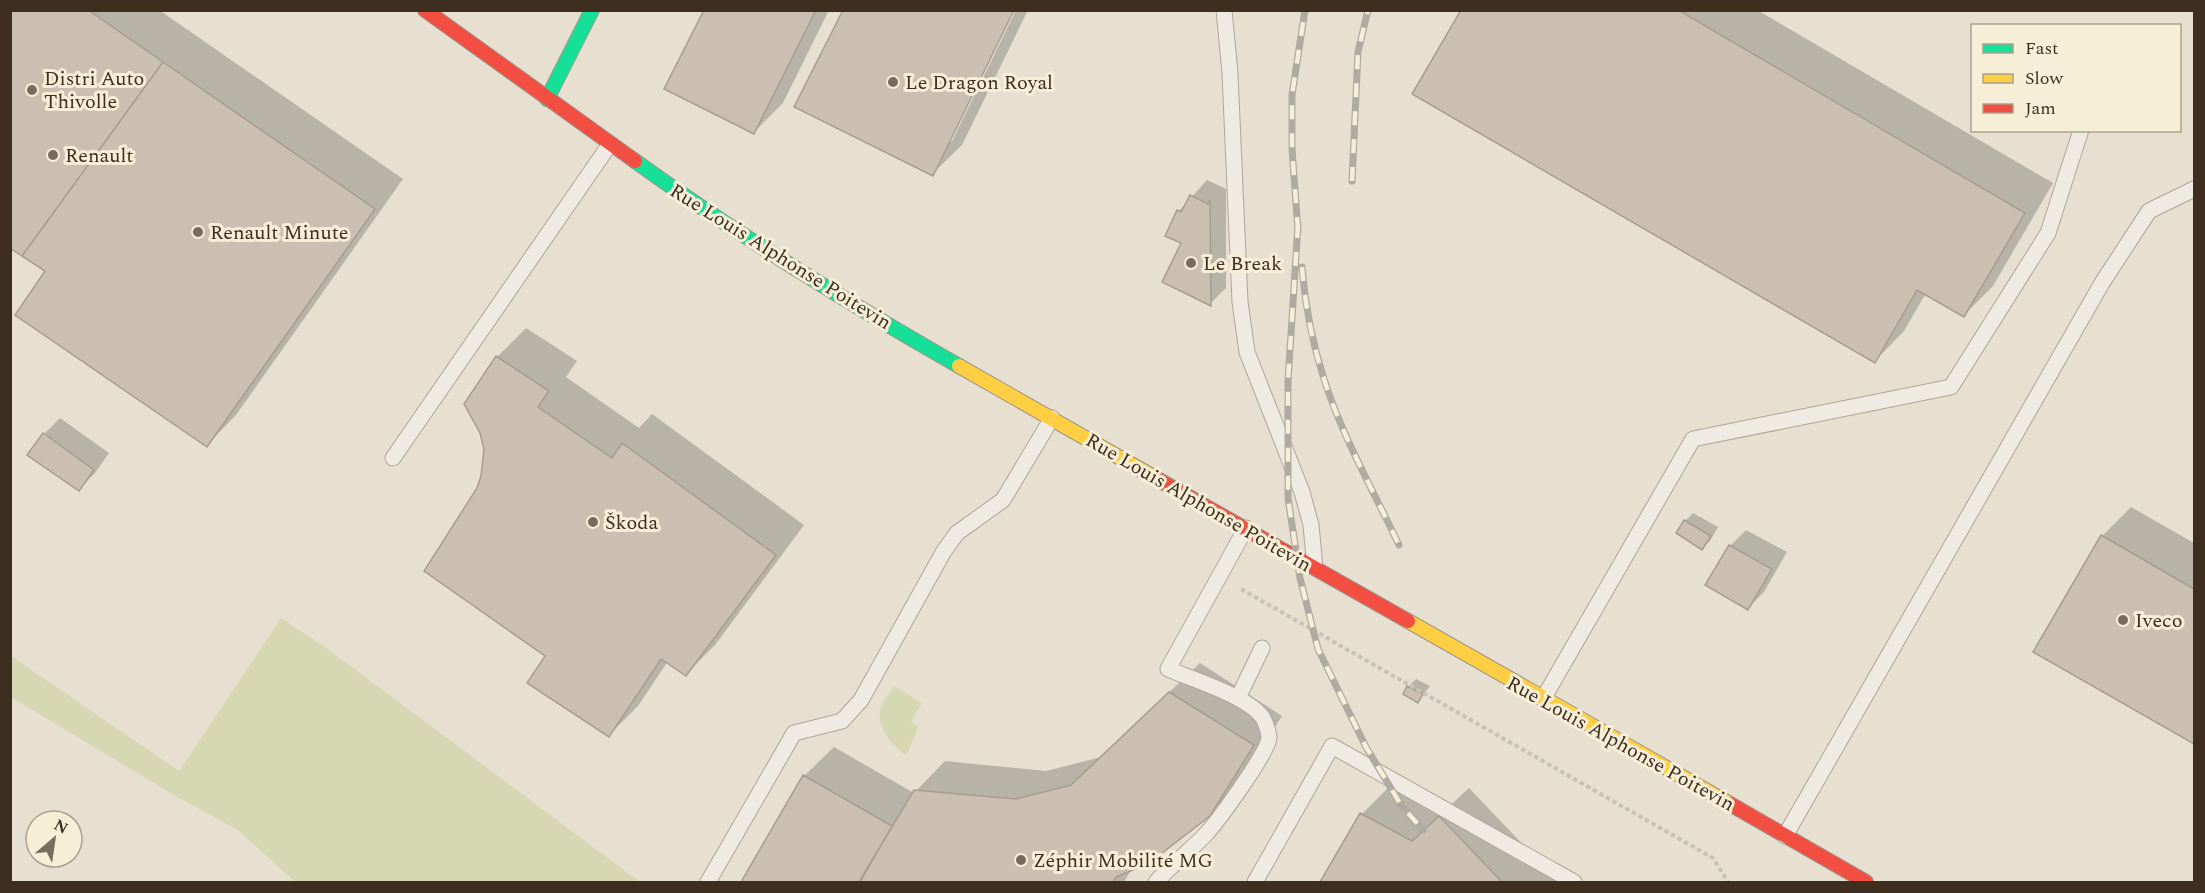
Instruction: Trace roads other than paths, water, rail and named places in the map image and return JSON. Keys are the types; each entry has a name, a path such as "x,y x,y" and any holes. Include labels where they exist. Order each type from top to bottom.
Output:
{"street":[{"name":"Rue Louis Alphonse Poitevin","path":"425,10 610,144 780,259 875,318 1866,882"},
{"path":"547,99 592,10"}],"lane":[{"path":"1224,10 1230,73 1240,302 1247,352 1302,492 1311,525 1315,569"},
{"path":"1543,699 1693,439 1951,387 2048,233 2080,132"},
{"path":"393,458 610,144"},
{"path":"1785,836 2102,283 2149,211 2194,189"},
{"path":"708,882 794,733 842,720 861,700 944,551 957,533 1003,500 1052,418"},
{"path":"1156,882 1207,833 1235,796 1269,738 1264,720 1253,707 1238,698 1168,669 1246,528"},
{"path":"1238,698 1262,648"},
{"path":"1255,882 1332,746 1574,882"}],"railway":[{"path":"1298,231 1292,149 1292,95 1305,10"},
{"path":"1352,181 1358,52 1368,10"},
{"path":"1298,224 1288,381 1288,498 1300,578 1318,649 1366,747 1401,805 1423,830"},
{"path":"1302,267 1313,337 1331,400 1399,545"}],"place":[{"name":"Le Dragon Royal","path":"893,82"},
{"name":"Distri Auto Thivolle","path":"32,90"},
{"name":"Renault","path":"53,155"},
{"name":"Renault Minute","path":"198,232"},
{"name":"Le Break","path":"1191,263"},
{"name":"Škoda","path":"593,522"},
{"name":"Iveco","path":"2123,620"},
{"name":"Zéphir Mobilité MG","path":"1021,860"}]}
